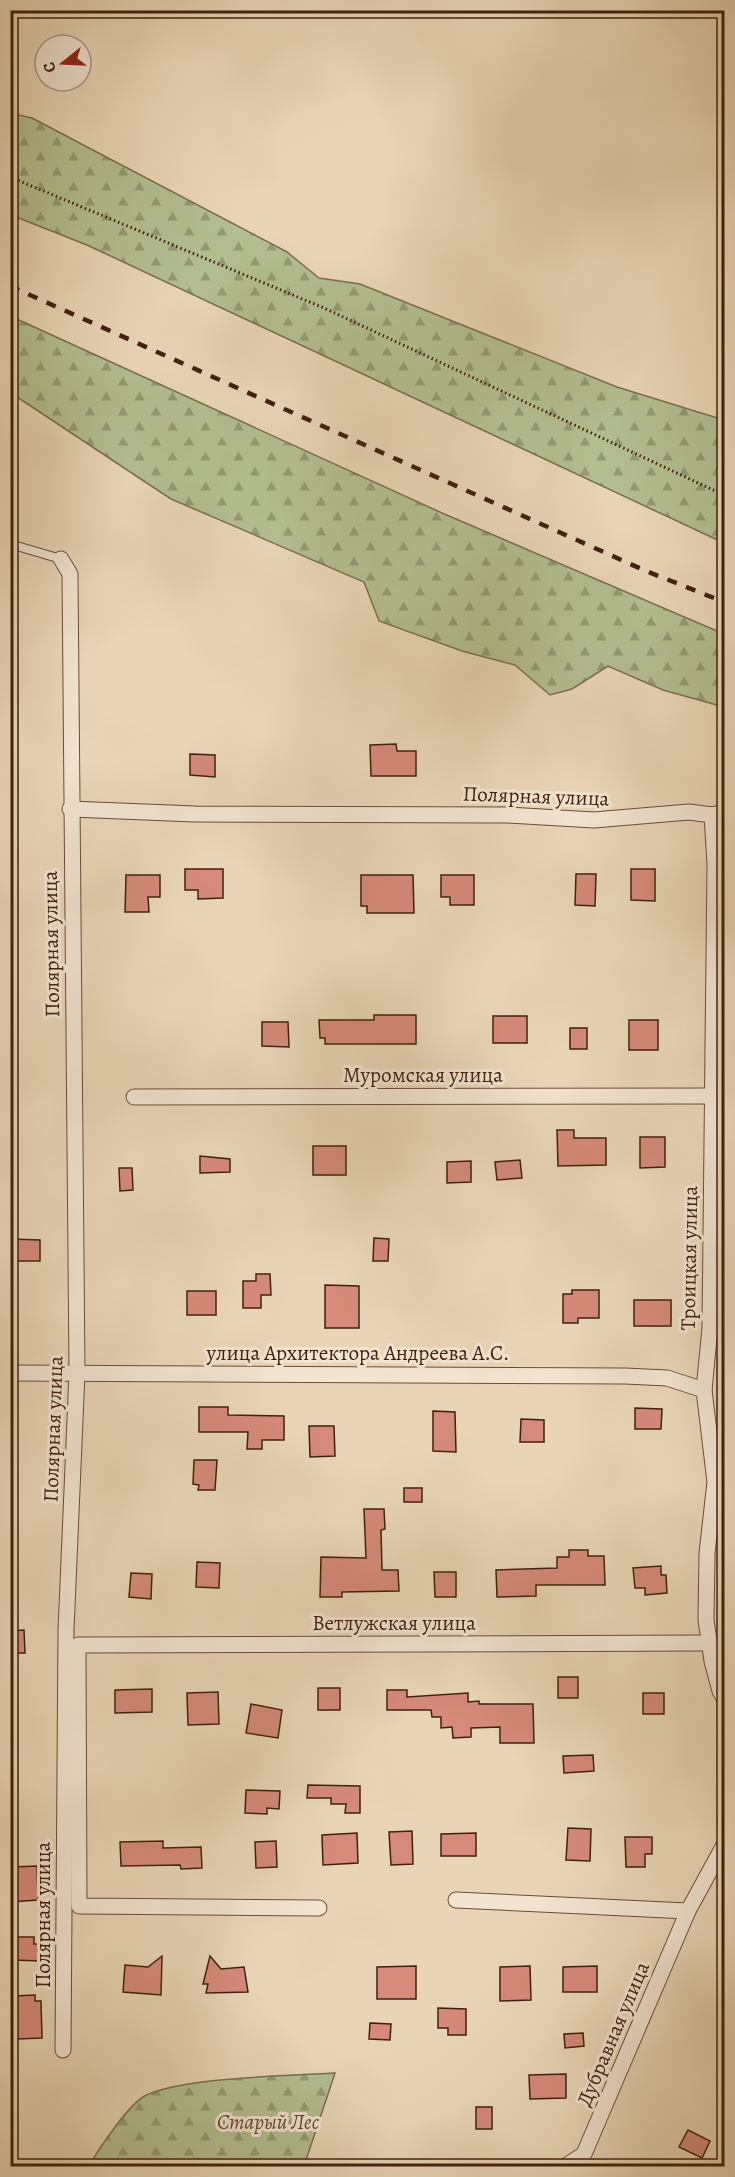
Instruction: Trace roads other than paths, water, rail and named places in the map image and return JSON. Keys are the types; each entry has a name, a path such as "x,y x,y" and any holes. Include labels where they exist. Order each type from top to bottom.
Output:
{"street":[{"name":"Полярная улица","path":"61,559 69,574 77,1373 66,1630 63,2050"},
{"name":"Полярная улица","path":"70,809 195,814 507,815 594,820 689,812 718,813"},
{"name":"Троицкая улица","path":"718,813 715,864 710,1328 704,1390 715,1482 707,1553 706,1620 720,1691 724,1698"},
{"name":"Муромская улица","path":"134,1096 712,1096"},
{"name":"улица Архитектора Андреева А.С.","path":"10,1373 625,1376 667,1378 704,1390"},
{"name":"Ветлужская улица","path":"78,1645 710,1643"},
{"name":"Полярная улица","path":"78,1645 79,1906 319,1908"},
{"name":"Дубравная улица","path":"566,2166 584,2154 688,1911 724,1845"},
{"path":"456,1900 688,1911"}],"lane":[{"path":"10,544 61,559"}],"railway":[{"path":"10,286 646,571 724,602"}],"park label":[{"name":"Старый Лес","path":"268,2122"}]}
